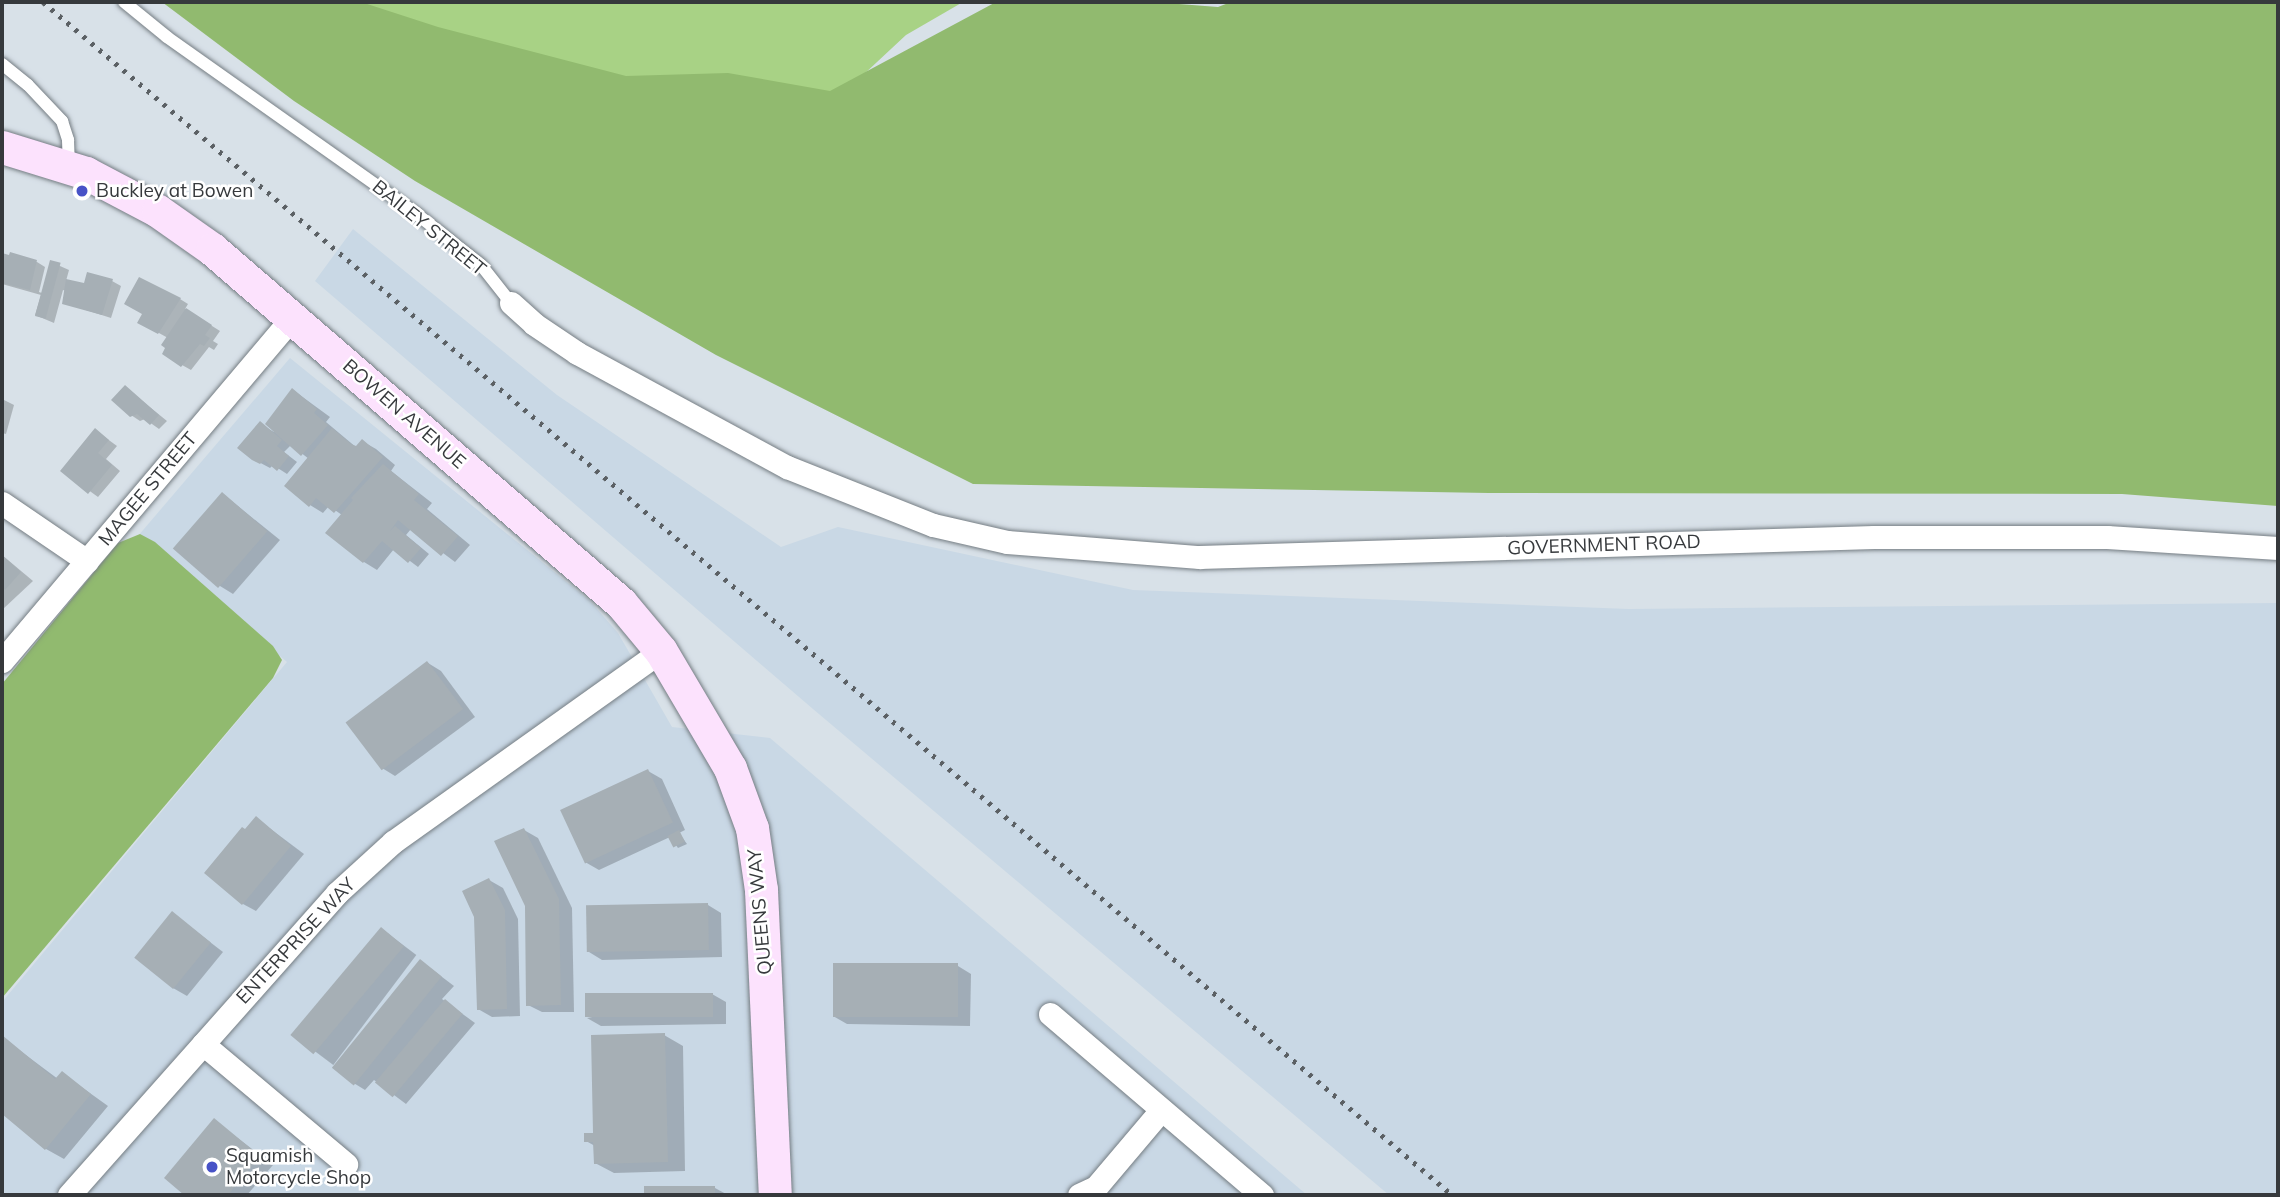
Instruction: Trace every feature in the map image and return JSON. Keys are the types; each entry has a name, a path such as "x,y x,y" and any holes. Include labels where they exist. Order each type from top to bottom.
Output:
{"street":[{"name":"BOWEN AVENUE","path":"2,147 69,168 131,195 212,249 621,603 662,651"},
{"name":"BAILEY STREET","path":"510,303 534,324 577,353 786,467 933,525"},
{"name":"MAGEE STREET","path":"2,661 293,317"},
{"path":"2,503 87,561"},
{"name":"GOVERNMENT ROAD","path":"933,525 1007,542 1082,550 1199,556 1874,537 2107,537 2278,548"},
{"name":"ENTERPRISE WAY","path":"69,1195 337,893 393,842 662,651"},
{"name":"QUEENS WAY","path":"662,651 730,768 752,828 761,890 775,1195"},
{"path":"1050,1014 1262,1195"},
{"path":"203,1044 346,1164"},
{"path":"1079,1195 1096,1187 1161,1110"}],"lane":[{"name":"BAILEY STREET","path":"124,2 167,37 418,215 481,265 510,303"},
{"path":"2,64 28,85 62,121 68,140 69,168"}],"shaded area":[{"path":"353,229 557,395 781,547 838,527 1133,590 1629,609 2278,603 2278,1195 1389,1195 813,709 315,281"},
{"path":"290,358 590,601 618,633 672,727 770,738 1307,1195 2,1195 2,1002 287,662 138,536"}],"green space":[{"path":"162,2 361,2 438,27 626,76 728,73 830,91 996,2 1179,2 1218,7 1231,2 2278,2 2278,506 2122,494 1489,493 973,484 716,355 415,181 294,101"},
{"path":"328,2 963,2 906,35 833,103 631,79"},
{"path":"140,534 155,542 273,646 282,660 273,678 2,998 2,684 118,543"}],"building":[{"path":"10,252 37,260 30,290 2,283 2,253 9,255"},
{"path":"50,260 61,263 46,319 35,316"},
{"path":"87,272 113,279 102,315 62,304 66,279 84,283"},
{"path":"139,277 181,298 158,334 137,323 142,314 124,304"},
{"path":"186,308 212,325 205,335 210,338 204,346 200,344 181,367 162,354 165,348 161,345"},
{"path":"125,385 159,415 150,425 137,414 130,417 111,400"},
{"path":"292,388 317,409 314,413 328,425 301,456 265,424"},
{"path":"260,421 282,440 277,446 289,456 277,471 264,460 260,464 237,448"},
{"path":"95,428 109,440 98,453 112,465 88,494 60,471"},
{"path":"332,428 356,446 362,439 383,457 334,513 316,498 309,507 284,486"},
{"path":"383,464 419,494 414,500 458,536 441,556 398,520 390,531 395,526 421,548 408,563 382,541 363,563 325,533 353,500 351,498"},
{"path":"222,492 267,531 218,588 173,549"},
{"path":"2,555 21,572 5,590 2,587"},
{"path":"427,661 463,709 382,770 346,722"},
{"path":"648,769 673,822 585,863 560,810"},
{"path":"256,816 291,846 242,905 204,873 242,827 245,829"},
{"path":"524,828 559,899 561,1005 526,1006 525,906 494,841"},
{"path":"679,830 685,842 673,847 667,836"},
{"path":"489,878 505,910 507,1009 477,1010 474,917 462,891"},
{"path":"708,903 709,950 587,952 586,905"},
{"path":"172,911 211,942 173,989 134,958"},
{"path":"381,927 404,946 313,1054 290,1035"},
{"path":"420,959 442,977 354,1085 332,1068"},
{"path":"833,963 958,963 958,1017 833,1017"},
{"path":"585,993 713,993 713,1017 585,1017"},
{"path":"445,999 463,1014 393,1097 375,1082"},
{"path":"665,1033 668,1162 594,1164 593,1142 584,1142 584,1133 593,1133 591,1035"},
{"path":"2,1035 55,1079 62,1071 91,1094 45,1150 2,1114"},
{"name":"Squamish Motorcycle Shop","path":"214,1118 260,1156 228,1195 184,1195 164,1178"},
{"path":"644,1186 715,1186 715,1195 644,1195"}],"railway":[{"path":"43,2 1452,1195"}],"place":[{"name":"Buckley at Bowen","path":"82,191"},
{"name":"Squamish Motorcycle Shop","path":"212,1167"}]}
